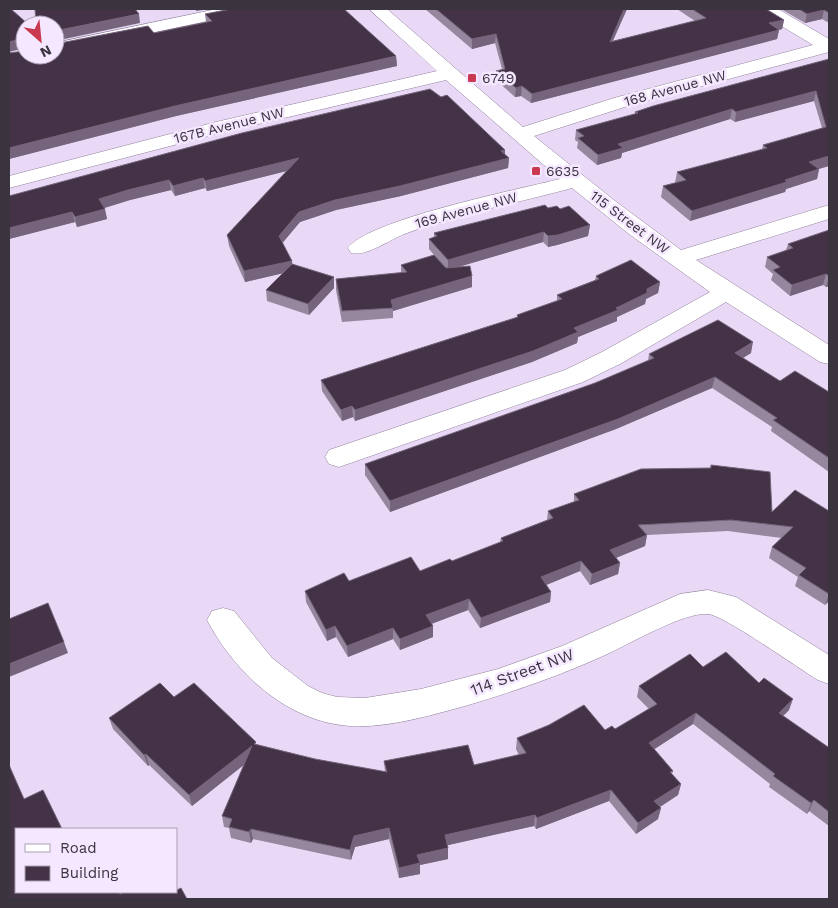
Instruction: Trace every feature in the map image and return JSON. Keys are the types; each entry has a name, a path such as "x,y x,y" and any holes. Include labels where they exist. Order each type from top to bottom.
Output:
{"street":[{"path":"160,9 171,23"},
{"path":"65,46 241,9"},
{"name":"115 Street NW","path":"377,9 576,181 727,292 829,356"},
{"path":"766,9 829,46"},
{"name":"168 Avenue NW","path":"522,134 621,102 829,46"},
{"name":"167B Avenue NW","path":"9,182 216,128 451,73"},
{"name":"169 Avenue NW","path":"359,248 380,234 413,223 576,181"},
{"path":"679,258 829,212"},
{"path":"339,457 574,376 612,358 727,292"},
{"name":"114 Street NW","path":"223,620 250,656 280,684 310,703 333,711 365,712 395,709 492,686 574,654 691,603 708,602 725,606 829,671"}],"building":[{"path":"9,9 11,9 18,15 15,15 15,40 9,42"},
{"path":"35,9 135,9 139,14 65,29 65,15 35,15"},
{"path":"231,9 344,9 396,56 175,106 9,148 9,53 15,52 15,65 65,65 65,42 148,26 154,33 212,21 205,14"},
{"path":"436,9 624,9 610,42 706,18 692,9 766,9 784,20 769,23 779,30 532,94 522,86 516,88 496,71 505,69 496,34 472,39"},
{"path":"799,9 829,9 829,13 824,10 807,14"},
{"path":"829,59 829,156 809,162 819,169 785,180 787,182 692,211 663,186 686,180 677,172 767,148 763,145 826,127 816,91 736,112 732,109 618,144 623,148 598,155 578,138 584,136 576,130 638,113 635,112 653,106"},
{"path":"430,89 441,97 447,95 505,150 501,151 509,158 400,186 335,200 299,212 279,236 292,261 244,271 227,235 299,158 205,181 203,178 173,186 169,180 99,199 105,209 75,217 72,212 9,228 9,196 242,133"},
{"path":"545,205 548,208 557,206 560,209 569,206 590,225 558,235 548,236 544,232 448,260 429,239 437,236 434,233"},
{"path":"829,230 829,276 826,274 792,285 773,270 780,267 767,257 793,248 788,244"},
{"path":"434,255 446,268 470,266 472,276 391,300 393,308 342,311 336,279 407,272 401,265"},
{"path":"631,260 660,282 647,289 647,293 616,308 618,310 574,328 578,332 533,351 355,410 352,406 341,410 321,380 518,317 517,315 562,299 557,295 599,279 596,276"},
{"path":"292,264 334,277 308,304 266,290"},
{"path":"718,320 753,342 735,353 780,381 795,371 829,392 829,458 773,420 777,418 715,377 618,419 390,501 365,464 595,383 654,358 649,354"},
{"path":"711,465 770,472 772,512 795,490 829,511 829,594 799,575 806,568 772,547 793,527 731,520 638,525 647,535 610,550 620,563 592,574 581,561 541,577 551,592 481,618 469,599 426,615 433,626 400,639 393,628 347,646 335,626 326,630 305,591 344,573 349,581 411,557 420,571 450,559 452,561 503,541 501,538 553,518 548,511 579,500 574,494 641,469 711,468"},
{"path":"48,603 64,642 9,664 9,619"},
{"path":"726,652 759,683 764,678 793,699 779,713 829,746 829,812 814,800 811,803 773,776 775,774 696,713 649,743 673,771 670,772 681,784 654,801 661,808 638,823 611,790 537,818 535,815 445,835 448,848 417,855 420,863 399,868 389,828 354,836 350,850 251,829 249,832 229,827 232,819 222,816 252,746 189,795 146,754 144,755 109,718 160,683 174,697 194,683 256,742 254,744 315,759 387,772 384,761 468,745 474,765 526,753 517,738 549,725 584,705 605,730 612,726 615,729 657,704 639,686 690,654 703,667"},
{"path":"9,765 24,799 43,790 62,828 15,828 15,893 178,893 178,890 181,888 187,899 9,899"}],"place":[{"name":"6749","path":"472,78"},
{"name":"6635","path":"536,171"}]}
